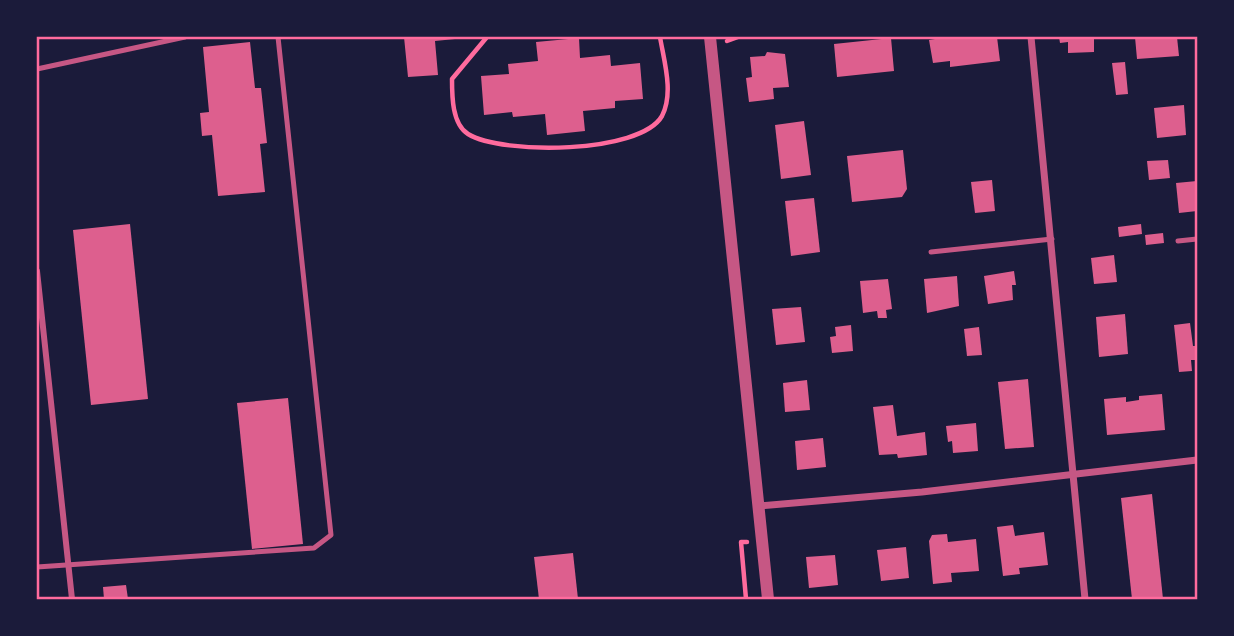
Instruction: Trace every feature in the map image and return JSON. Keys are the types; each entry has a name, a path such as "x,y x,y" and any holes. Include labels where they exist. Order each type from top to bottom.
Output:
{"street":[{"path":"710,37 768,599"},
{"path":"1031,37 1086,599"},
{"path":"37,271 72,599"},
{"path":"760,506 936,490 1197,460"}],"lane":[{"path":"37,69 185,37"},
{"path":"37,566 314,548 331,535 278,37"},
{"path":"931,252 1052,239"},
{"path":"1178,241 1197,239"}],"path":[{"path":"487,37 453,79 454,107 462,128 468,134 494,142 566,148 622,138 644,131 660,119 665,109 667,90 660,37"},
{"path":"723,49 727,39 738,37"}],"building":[{"path":"404,37 455,39 435,41 438,75 408,77"},
{"path":"947,37 997,37 1000,61 950,67 950,61 933,63 929,40"},
{"path":"1059,37 1094,37 1094,52 1068,53 1068,42 1060,43"},
{"path":"1135,37 1177,37 1179,56 1137,59"},
{"path":"579,38 580,58 610,55 611,66 640,63 643,99 615,101 615,108 583,111 585,131 547,135 545,114 513,117 512,112 484,115 481,76 509,74 508,64 538,61 536,42"},
{"path":"891,38 894,71 837,77 834,44"},
{"path":"250,42 255,88 261,88 267,143 260,144 265,192 218,196 212,135 202,136 200,113 209,112 203,47"},
{"path":"767,52 785,54 789,87 773,88 774,99 749,102 746,78 752,77 750,57 765,56"},
{"path":"1125,62 1128,94 1116,95 1112,63"},
{"path":"1184,105 1186,135 1157,138 1154,108"},
{"path":"804,121 811,175 781,179 775,125"},
{"path":"903,150 907,189 902,197 852,202 847,156"},
{"path":"1168,160 1170,178 1149,180 1147,161"},
{"path":"992,180 995,211 975,213 971,182"},
{"path":"1197,181 1197,211 1179,213 1176,183"},
{"path":"814,198 820,252 791,256 785,201"},
{"path":"130,224 148,399 91,405 73,230"},
{"path":"1141,224 1142,234 1119,237 1118,227"},
{"path":"1163,233 1164,243 1146,245 1145,235"},
{"path":"1114,255 1117,282 1094,284 1091,258"},
{"path":"1014,271 1016,285 1012,285 1013,300 988,304 984,276"},
{"path":"957,276 959,306 927,313 924,279"},
{"path":"888,279 892,309 886,310 887,318 878,318 877,311 863,313 860,281"},
{"path":"801,307 805,342 776,345 772,309"},
{"path":"1125,314 1128,354 1099,357 1096,317"},
{"path":"1190,323 1193,346 1197,346 1197,360 1191,360 1192,371 1179,372 1174,325"},
{"path":"851,325 853,351 832,353 830,337 836,336 835,327"},
{"path":"979,327 982,355 967,356 964,329"},
{"path":"1028,379 1034,447 1005,449 998,382"},
{"path":"807,380 810,410 785,412 783,383"},
{"path":"1162,394 1165,430 1107,435 1104,399 1126,397 1126,402 1139,400 1139,396"},
{"path":"288,398 303,544 252,549 237,403"},
{"path":"893,405 897,436 925,432 927,455 898,458 897,454 879,455 873,407"},
{"path":"976,423 978,451 953,453 946,426"},
{"path":"823,438 826,467 797,470 795,441"},
{"path":"1152,494 1163,599 1132,599 1121,498"},
{"path":"1013,525 1015,536 1044,532 1048,565 1019,568 1020,574 1003,576 997,527"},
{"path":"947,534 948,542 976,539 979,571 951,573 952,582 933,584 929,541 932,535"},
{"path":"906,547 909,578 881,581 877,550"},
{"path":"573,553 578,599 539,599 534,557"},
{"path":"835,555 838,585 809,588 806,557"},
{"path":"126,585 128,599 104,599 103,587"}]}
